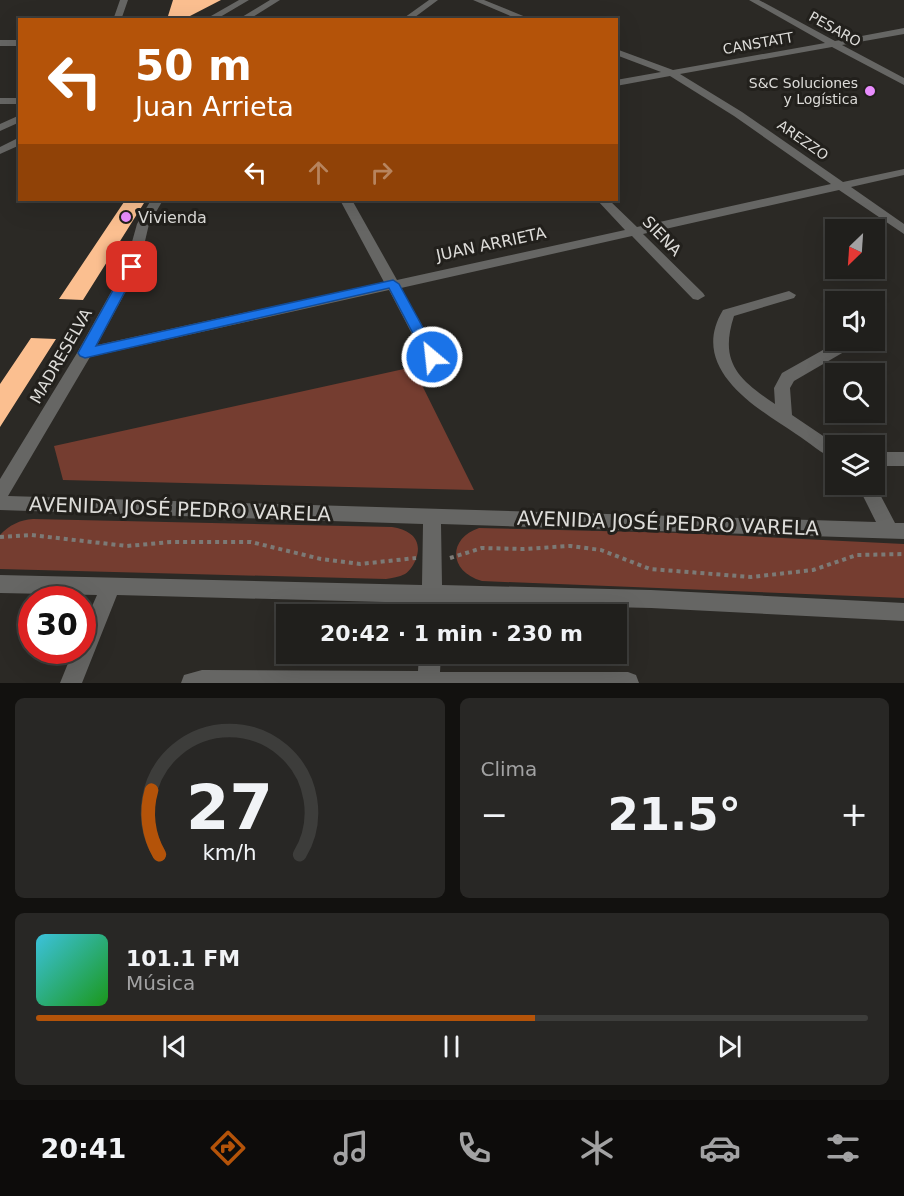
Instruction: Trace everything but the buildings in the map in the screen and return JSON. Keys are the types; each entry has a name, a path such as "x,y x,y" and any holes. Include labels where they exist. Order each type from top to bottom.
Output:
{"street":[{"path":"118,18 124,0"},
{"path":"212,18 245,0"},
{"path":"244,18 273,0"},
{"path":"408,18 434,0"},
{"path":"477,0 524,18"},
{"name":"PESARO","path":"753,0 904,82"},
{"name":"CANSTATT","path":"618,83 831,43 904,32"},
{"path":"0,43 18,43"},
{"name":"AREZZO","path":"618,53 670,72 738,114 904,230"},
{"path":"0,101 18,101"},
{"path":"0,128 18,119"},
{"path":"0,151 18,141"},
{"name":"JUAN ARRIETA","path":"85,353 904,172"},
{"name":"MADRESELVA","path":"0,494 85,353 132,267 142,224 156,201"},
{"path":"347,201 432,357"},
{"name":"SIENA","path":"604,201 698,296"},
{"path":"789,295 728,313 720,342 727,366 739,385 825,445"},
{"path":"784,416 782,388 788,377 834,351"},
{"path":"885,459 904,459"},
{"path":"872,495 896,530"},
{"name":"AVENIDA JOSÉ PEDRO VARELA","path":"0,503 896,530"},
{"path":"432,516 432,604"},
{"path":"0,585 110,587 414,604"},
{"path":"70,683 110,587"},
{"path":"468,604 651,599 904,612"},
{"path":"428,681 429,664"},
{"path":"192,683 202,681 628,683"}],"path":[{"path":"0,537 31,535 127,546 193,541 251,542 321,560 360,564 412,558 459,557 482,548 522,549 570,546 601,550 650,569 752,577 813,570 857,555 904,554"}],"shaded area":[{"path":"413,367 474,490 63,480 54,446"},
{"path":"33,519 392,527 409,533 416,541 418,552 407,573 386,579 0,569 0,535 15,524"},
{"path":"479,528 682,533 904,544 904,598 482,581 471,577 463,570 456,555 461,540"}],"place":[{"name":"S&C Soluciones y Logística","path":"870,91"},
{"name":"Vivienda","path":"126,217"}],"route":[{"path":"132,267 85,353 393,284 432,357"}]}
